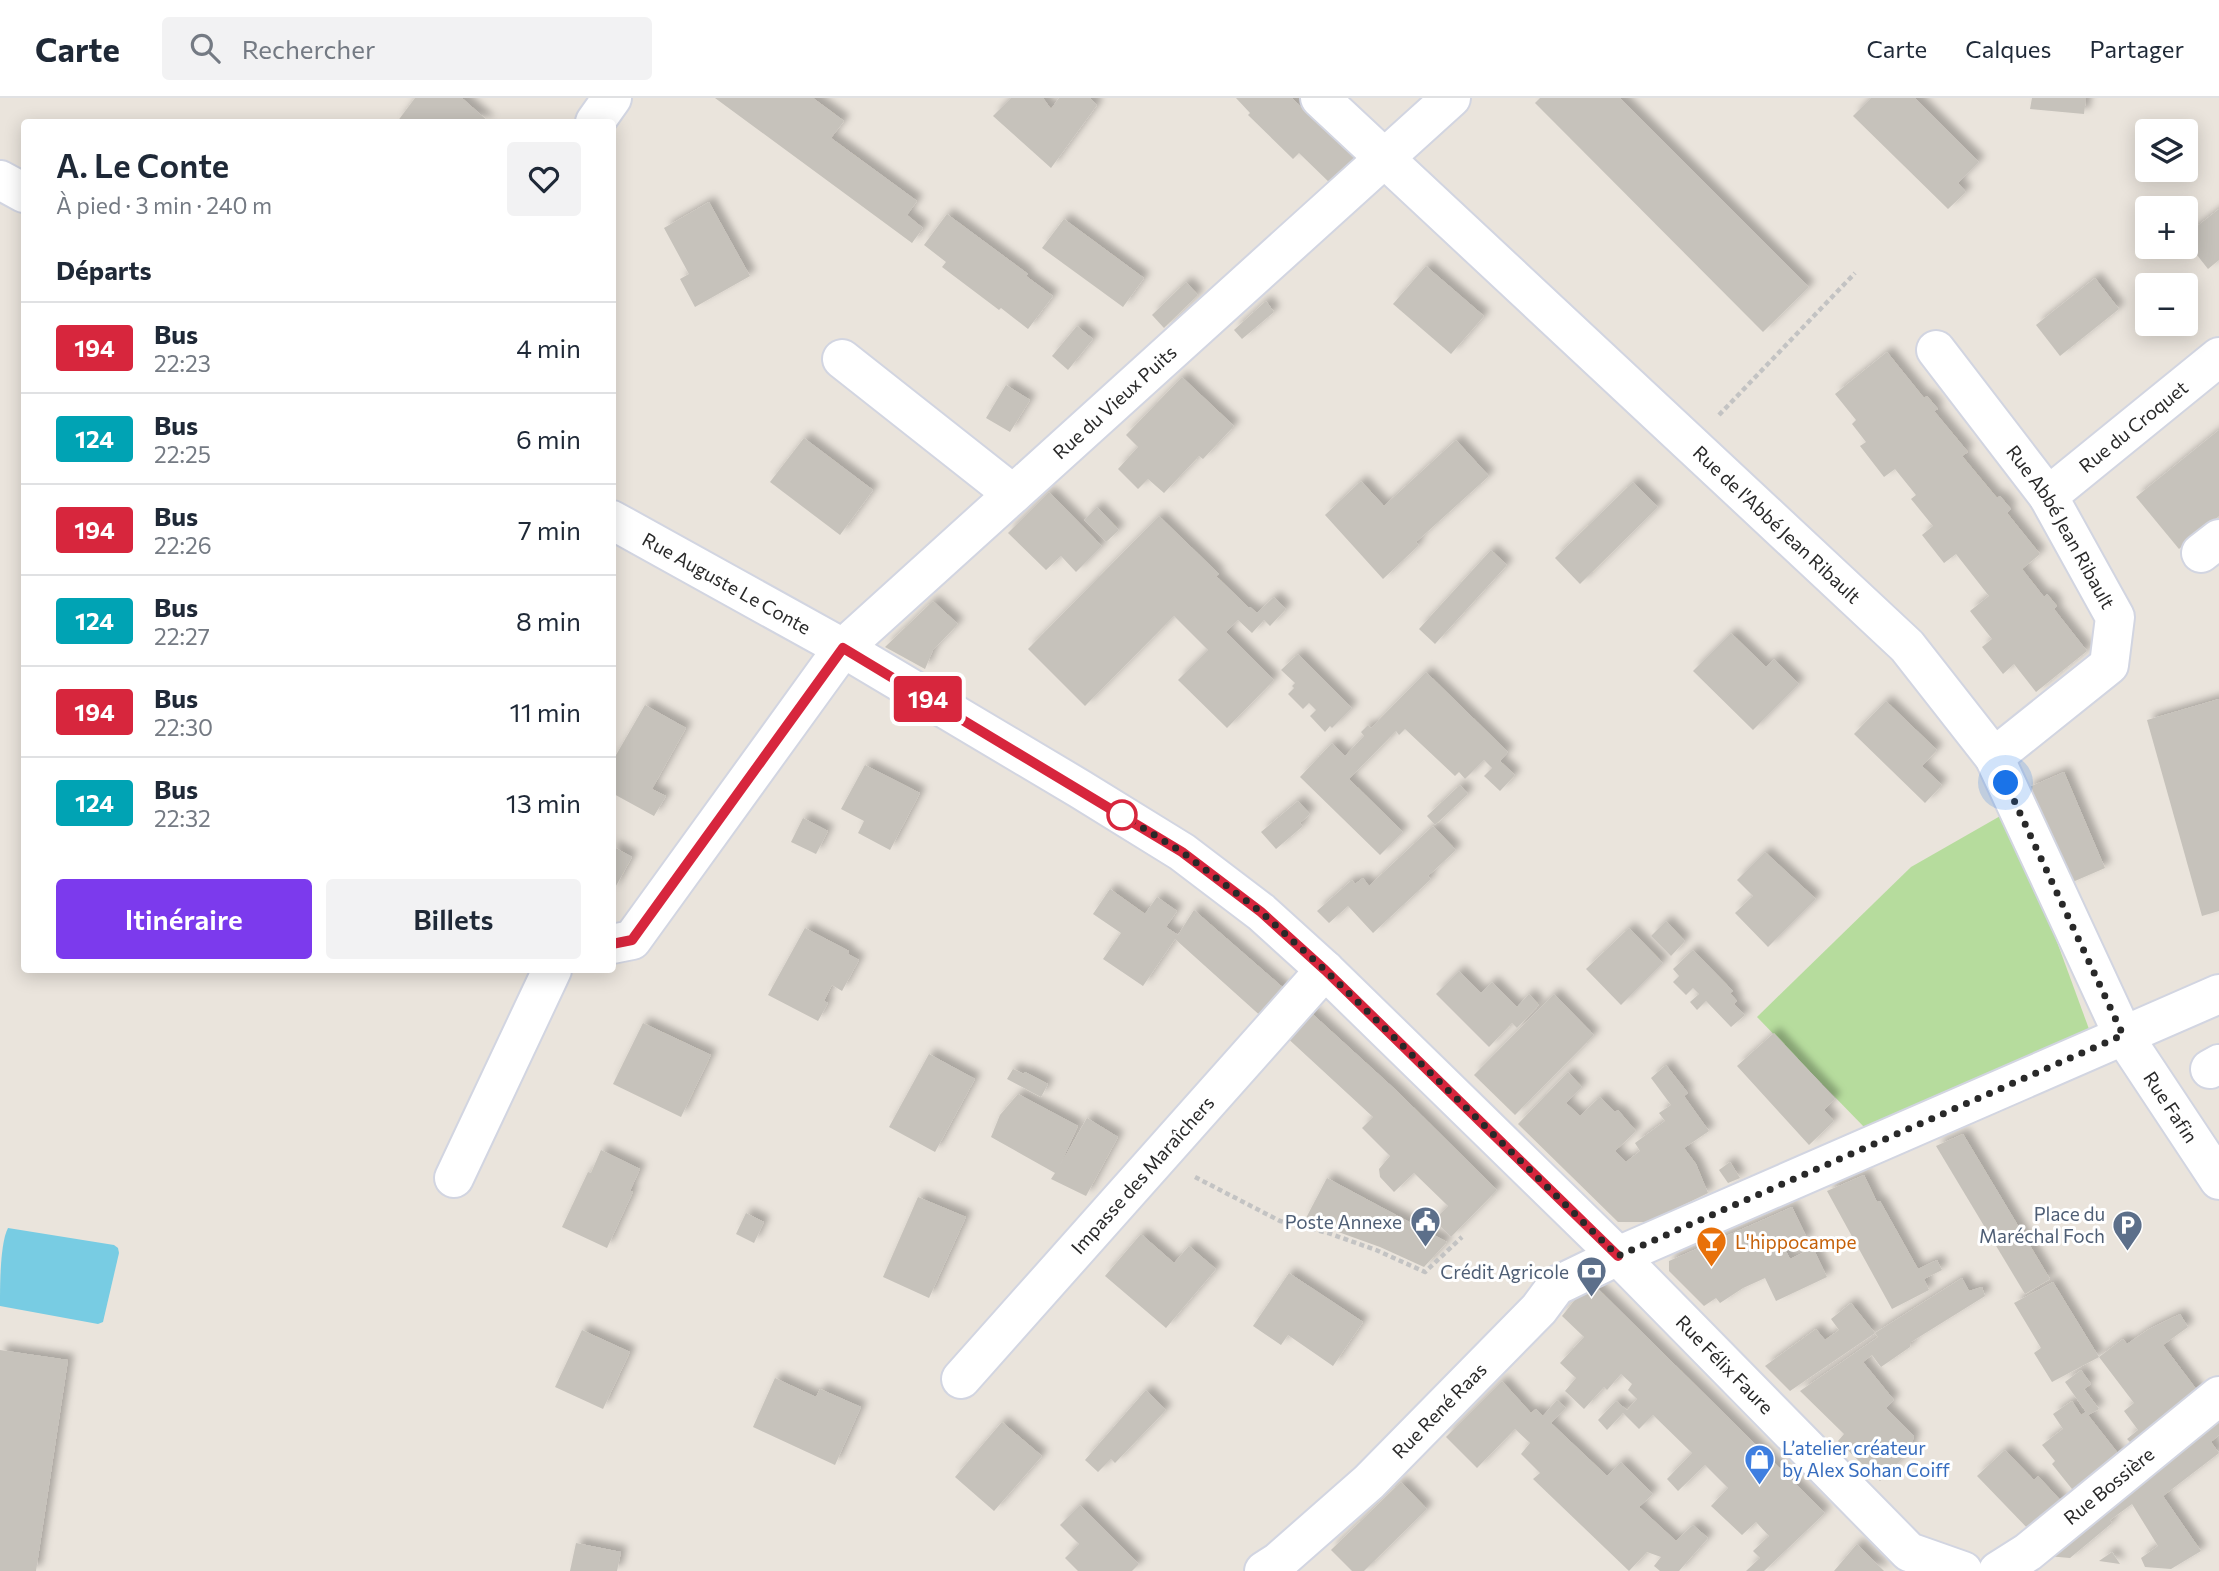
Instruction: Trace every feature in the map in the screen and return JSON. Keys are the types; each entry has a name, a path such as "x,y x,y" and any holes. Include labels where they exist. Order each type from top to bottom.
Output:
{"street":[{"path":"597,119 612,98"},
{"name":"Rue de l'Abbé Jean Ribault","path":"1320,98 1907,646 1994,758 2123,1035"},
{"name":"Rue du Vieux Puits","path":"843,648 1451,98"},
{"path":"0,180 21,191"},
{"name":"Rue Abbé Jean Ribault","path":"1936,350 2048,496 2115,617 2109,665 1994,758"},
{"name":"Rue du Croquet","path":"2048,496 2219,357"},
{"path":"842,359 1013,495"},
{"name":"Rue Auguste Le Conte","path":"616,522 843,648 1182,852 1261,912 1325,970 1618,1256"},
{"path":"616,943 632,940 843,648"},
{"name":"Impasse des Maraîchers","path":"961,1379 1325,970"},
{"path":"454,1178 551,973"},
{"name":"Rue René Raas","path":"1264,1571 1278,1562 1369,1482 1539,1309 1556,1286 1618,1256 2219,994"},
{"name":"Rue Fafin","path":"2123,1035 2219,1180"},
{"name":"Rue Félix Faure","path":"1618,1256 1909,1552 1963,1571"},
{"name":"Rue Bossière","path":"1998,1571 2028,1552 2219,1396"}],"path":[{"path":"1692,444 1855,273"},
{"path":"1158,1158 1280,1222 1340,1237 1424,1272 1462,1237"}],"green space":[{"path":"2009,811 2089,1029 1865,1128 1757,1017 1911,867"}],"water":[{"path":"8,1228 114,1245 118,1248 103,1322 98,1324 0,1306 2,1254"}],"building":[{"path":"415,98 462,98 486,119 399,119"},
{"path":"715,98 813,98 844,121 831,138 917,201 907,215 923,228 912,243"},
{"path":"1011,98 1043,98 1051,109 1059,98 1090,98 1097,105 1051,168 993,116"},
{"path":"1236,98 1292,98 1357,162 1333,186 1299,153 1293,159 1248,115 1250,113"},
{"path":"1540,98 1620,98 1809,287 1763,332 1535,103"},
{"path":"1871,98 1915,98 1979,162 1958,183 1966,192 1948,209 1853,116"},
{"path":"2032,98 2086,98 2084,114 2030,109"},
{"path":"709,202 750,276 695,307 680,279 689,274 664,228"},
{"path":"2219,209 2219,260 2208,269 2198,256 2198,226"},
{"path":"947,214 1028,274 1026,276 1053,296 1028,329 942,267 946,262 924,245"},
{"path":"1064,219 1144,278 1123,307 1042,248"},
{"path":"1426,266 1484,316 1451,354 1393,304"},
{"path":"2095,278 2119,309 2060,356 2036,325"},
{"path":"1186,282 1198,295 1164,328 1152,315"},
{"path":"1266,301 1274,312 1242,339 1234,330"},
{"path":"1077,326 1093,339 1068,370 1052,356"},
{"path":"1887,352 1924,398 1927,396 1938,409 1934,411 1968,452 1962,456 1997,498 2000,496 2011,509 2007,513 2040,554 2022,569 2044,597 2047,594 2057,606 2054,609 2087,651 2036,692 2014,664 2003,674 1982,647 1992,639 1970,611 1989,596 1956,554 1944,563 1922,535 1933,526 1911,499 1916,495 1895,469 1884,477 1860,446 1866,442 1852,424 1856,420 1835,394"},
{"path":"1182,377 1234,426 1203,459 1199,456 1164,493 1148,479 1138,489 1118,469 1138,447 1126,435"},
{"path":"1006,385 1030,400 1010,432 986,418"},
{"path":"2219,430 2219,516 2179,549 2136,497"},
{"path":"804,438 873,490 840,535 770,482"},
{"path":"1456,440 1489,476 1416,542 1419,545 1383,579 1325,515 1361,481 1384,506"},
{"path":"1633,482 1658,507 1580,584 1555,558"},
{"path":"1049,492 1102,546 1076,572 1061,556 1046,570 1008,533"},
{"path":"1097,507 1119,530 1106,542 1084,520"},
{"path":"1159,516 1219,574 1216,576 1249,608 1257,613 1274,597 1286,609 1270,626 1264,620 1252,633 1238,620 1226,632 1274,680 1227,728 1178,680 1208,650 1174,616 1085,706 1028,649"},
{"path":"1491,550 1507,565 1435,644 1419,629"},
{"path":"933,601 958,624 933,650 925,669 885,647"},
{"path":"1731,633 1766,667 1774,659 1799,684 1753,730 1693,671"},
{"path":"1298,654 1352,708 1325,732 1310,716 1316,710 1309,703 1303,709 1288,694 1295,683 1281,670"},
{"path":"1426,672 1508,752 1500,761 1515,775 1500,791 1484,776 1492,768 1484,760 1465,779 1459,772 1455,776 1405,729 1399,735 1396,731 1349,779 1403,832 1380,855 1300,777 1332,743 1345,756 1364,736 1361,732 1368,725 1371,728"},
{"path":"2219,699 2219,911 2202,916 2147,720"},
{"path":"1886,701 1937,750 1922,766 1942,785 1925,803 1854,734"},
{"path":"645,705 686,728 652,789 666,796 654,816 616,795 616,755"},
{"path":"865,765 920,793 890,850 858,833 864,821 841,809"},
{"path":"2064,772 2105,868 2068,884 2027,788"},
{"path":"1460,785 1468,794 1435,825 1427,816"},
{"path":"1298,801 1310,814 1300,823 1303,826 1276,849 1261,832"},
{"path":"803,818 828,831 816,854 791,842"},
{"path":"1433,826 1456,850 1428,876 1431,879 1373,933 1348,906 1329,923 1317,911 1352,880 1355,884 1363,878 1369,886"},
{"path":"616,848 632,857 616,886"},
{"path":"1765,852 1816,899 1768,947 1735,913 1753,896 1737,880"},
{"path":"1110,889 1145,914 1157,897 1177,911 1166,927 1178,935 1194,910 1287,991 1264,1019 1175,939 1143,986 1103,959 1121,933 1093,914"},
{"path":"1666,921 1685,941 1671,956 1651,936"},
{"path":"805,928 849,951 848,954 859,960 842,991 832,985 824,1001 828,1003 818,1021 768,995"},
{"path":"1629,928 1663,963 1621,1005 1586,969"},
{"path":"1693,950 1733,991 1730,993 1737,1001 1734,1004 1745,1015 1731,1027 1706,1001 1697,1010 1690,1002 1699,994 1693,988 1686,995 1673,982 1679,976 1673,969"},
{"path":"1459,971 1481,993 1492,982 1517,1007 1529,994 1539,1005 1517,1028 1512,1023 1489,1047 1436,994"},
{"path":"1554,994 1594,1035 1515,1115 1474,1075"},
{"path":"1307,1009 1398,1092 1497,1190 1451,1237 1434,1220 1448,1206 1414,1173 1394,1192 1380,1177 1379,1169 1390,1156 1362,1128 1373,1117 1283,1034"},
{"path":"643,1023 711,1055 681,1117 613,1084"},
{"path":"1774,1033 1835,1099 1824,1110 1834,1121 1809,1145 1737,1066"},
{"path":"929,1054 975,1079 935,1152 889,1127"},
{"path":"1666,1065 1688,1093 1684,1096 1709,1131 1684,1148 1696,1164 1708,1193 1648,1222 1618,1222 1518,1124 1568,1072 1582,1087 1566,1103 1580,1116 1600,1097 1615,1112 1618,1110 1636,1131 1615,1151 1626,1162 1640,1151 1635,1143 1665,1121 1659,1113 1671,1105 1651,1078"},
{"path":"1013,1069 1048,1084 1041,1097 1007,1079"},
{"path":"1018,1094 1078,1126 1060,1165 1087,1118 1118,1137 1086,1196 1051,1179 1055,1173 991,1137 1000,1115"},
{"path":"1963,1134 2050,1279 2025,1294 1936,1146"},
{"path":"601,1150 640,1169 630,1191 633,1192 607,1248 562,1227"},
{"path":"1730,1162 1740,1178 1728,1183 1719,1170"},
{"path":"1864,1175 1877,1202 1880,1201 1918,1269 1937,1260 1942,1270 1924,1279 1929,1290 1892,1309 1827,1191"},
{"path":"1327,1178 1447,1242 1424,1267 1380,1247 1305,1220"},
{"path":"918,1197 966,1217 929,1298 883,1277"},
{"path":"1792,1207 1808,1240 1786,1251 1790,1259 1813,1248 1827,1277 1776,1301 1765,1278 1720,1303 1716,1298 1704,1306 1669,1271 1669,1261"},
{"path":"746,1213 764,1222 754,1243 736,1234"},
{"path":"1141,1234 1174,1263 1189,1246 1216,1269 1166,1328 1105,1276"},
{"path":"1289,1273 1363,1322 1333,1366 1288,1335 1281,1345 1253,1326"},
{"path":"1962,1278 1969,1291 1982,1287 1985,1296 1911,1342 1910,1347 1881,1367 1872,1355 1863,1362 1894,1400 1886,1408 1914,1436 1910,1451 1880,1481 1838,1441 1844,1434 1800,1391 1878,1337 1875,1333"},
{"path":"1590,1281 1825,1513 1764,1571 1746,1571 1760,1558 1753,1551 1769,1536 1756,1522 1742,1535 1711,1506 1728,1488 1705,1465 1678,1491 1667,1479 1692,1453 1653,1415 1639,1429 1623,1413 1607,1430 1598,1420 1616,1401 1627,1410 1637,1399 1628,1390 1632,1384 1621,1374 1607,1390 1604,1387 1584,1409 1565,1391 1576,1378 1560,1363 1584,1337 1562,1316"},
{"path":"2053,1282 2099,1357 2052,1382 2034,1353 2041,1348 2014,1303"},
{"path":"1851,1303 1875,1333 1790,1391 1765,1366 1816,1329 1825,1340 1839,1330 1831,1319"},
{"path":"2180,1314 2188,1327 2163,1345 2200,1394 2132,1444 2127,1439 2138,1430 2124,1411 2134,1403 2099,1357 2123,1339 2127,1344 2149,1329"},
{"path":"582,1330 630,1352 603,1409 555,1387"},
{"path":"0,1350 68,1360 36,1571 0,1571"},
{"path":"2081,1370 2091,1384 2084,1389 2099,1409 2088,1415 2121,1457 2076,1494 2052,1464 2055,1461 2042,1445 2063,1429 2053,1414 2072,1401 2081,1415 2086,1412 2065,1382"},
{"path":"775,1378 816,1397 820,1389 861,1407 835,1465 753,1427"},
{"path":"1502,1381 1531,1413 1536,1409 1543,1416 1557,1400 1566,1408 1551,1423 1607,1476 1621,1462 1653,1494 1639,1507 1676,1541 1693,1525 1708,1538 1679,1571 1660,1571 1654,1566 1661,1557 1647,1552 1629,1571 1533,1479 1540,1473 1521,1454 1530,1443 1515,1429 1477,1468 1446,1437"},
{"path":"1146,1390 1166,1410 1115,1463 1111,1459 1098,1472 1085,1460"},
{"path":"2219,1408 2219,1435 2211,1442 2219,1453 2163,1496 2201,1551 2171,1569 2145,1567 2141,1558 2158,1546 2132,1504 2110,1520 2112,1523 2070,1558 2047,1556"},
{"path":"1002,1422 1042,1456 994,1511 955,1477"},
{"path":"2005,1450 2034,1480 2038,1476 2063,1503 2032,1533 1977,1476"},
{"path":"1401,1482 1427,1509 1364,1571 1352,1571 1331,1550"},
{"path":"1080,1505 1139,1564 1132,1571 1078,1571 1065,1558 1079,1544 1060,1525"},
{"path":"576,1543 621,1552 617,1571 570,1571"},
{"path":"1857,1544 1884,1571 1834,1571"},
{"path":"2112,1552 2120,1564 2099,1561"}],"bus line":[{"name":"194","path":"616,943 632,940 807,694 843,648 1182,852 1261,912 1325,970 1618,1256"}],"place":[{"name":"Poste Annexe","path":"1425,1249"},
{"name":"Place du Maréchal Foch","path":"2128,1252"},
{"name":"L'hippocampe","path":"1712,1269"},
{"name":"Crédit Agricole","path":"1592,1299"},
{"name":"L’atelier créateur by Alex Sohan Coiff","path":"1759,1486"}],"route":[{"path":"1122,815 1182,852 1261,912 1325,970 1618,1256 2123,1035 2006,783"}]}
